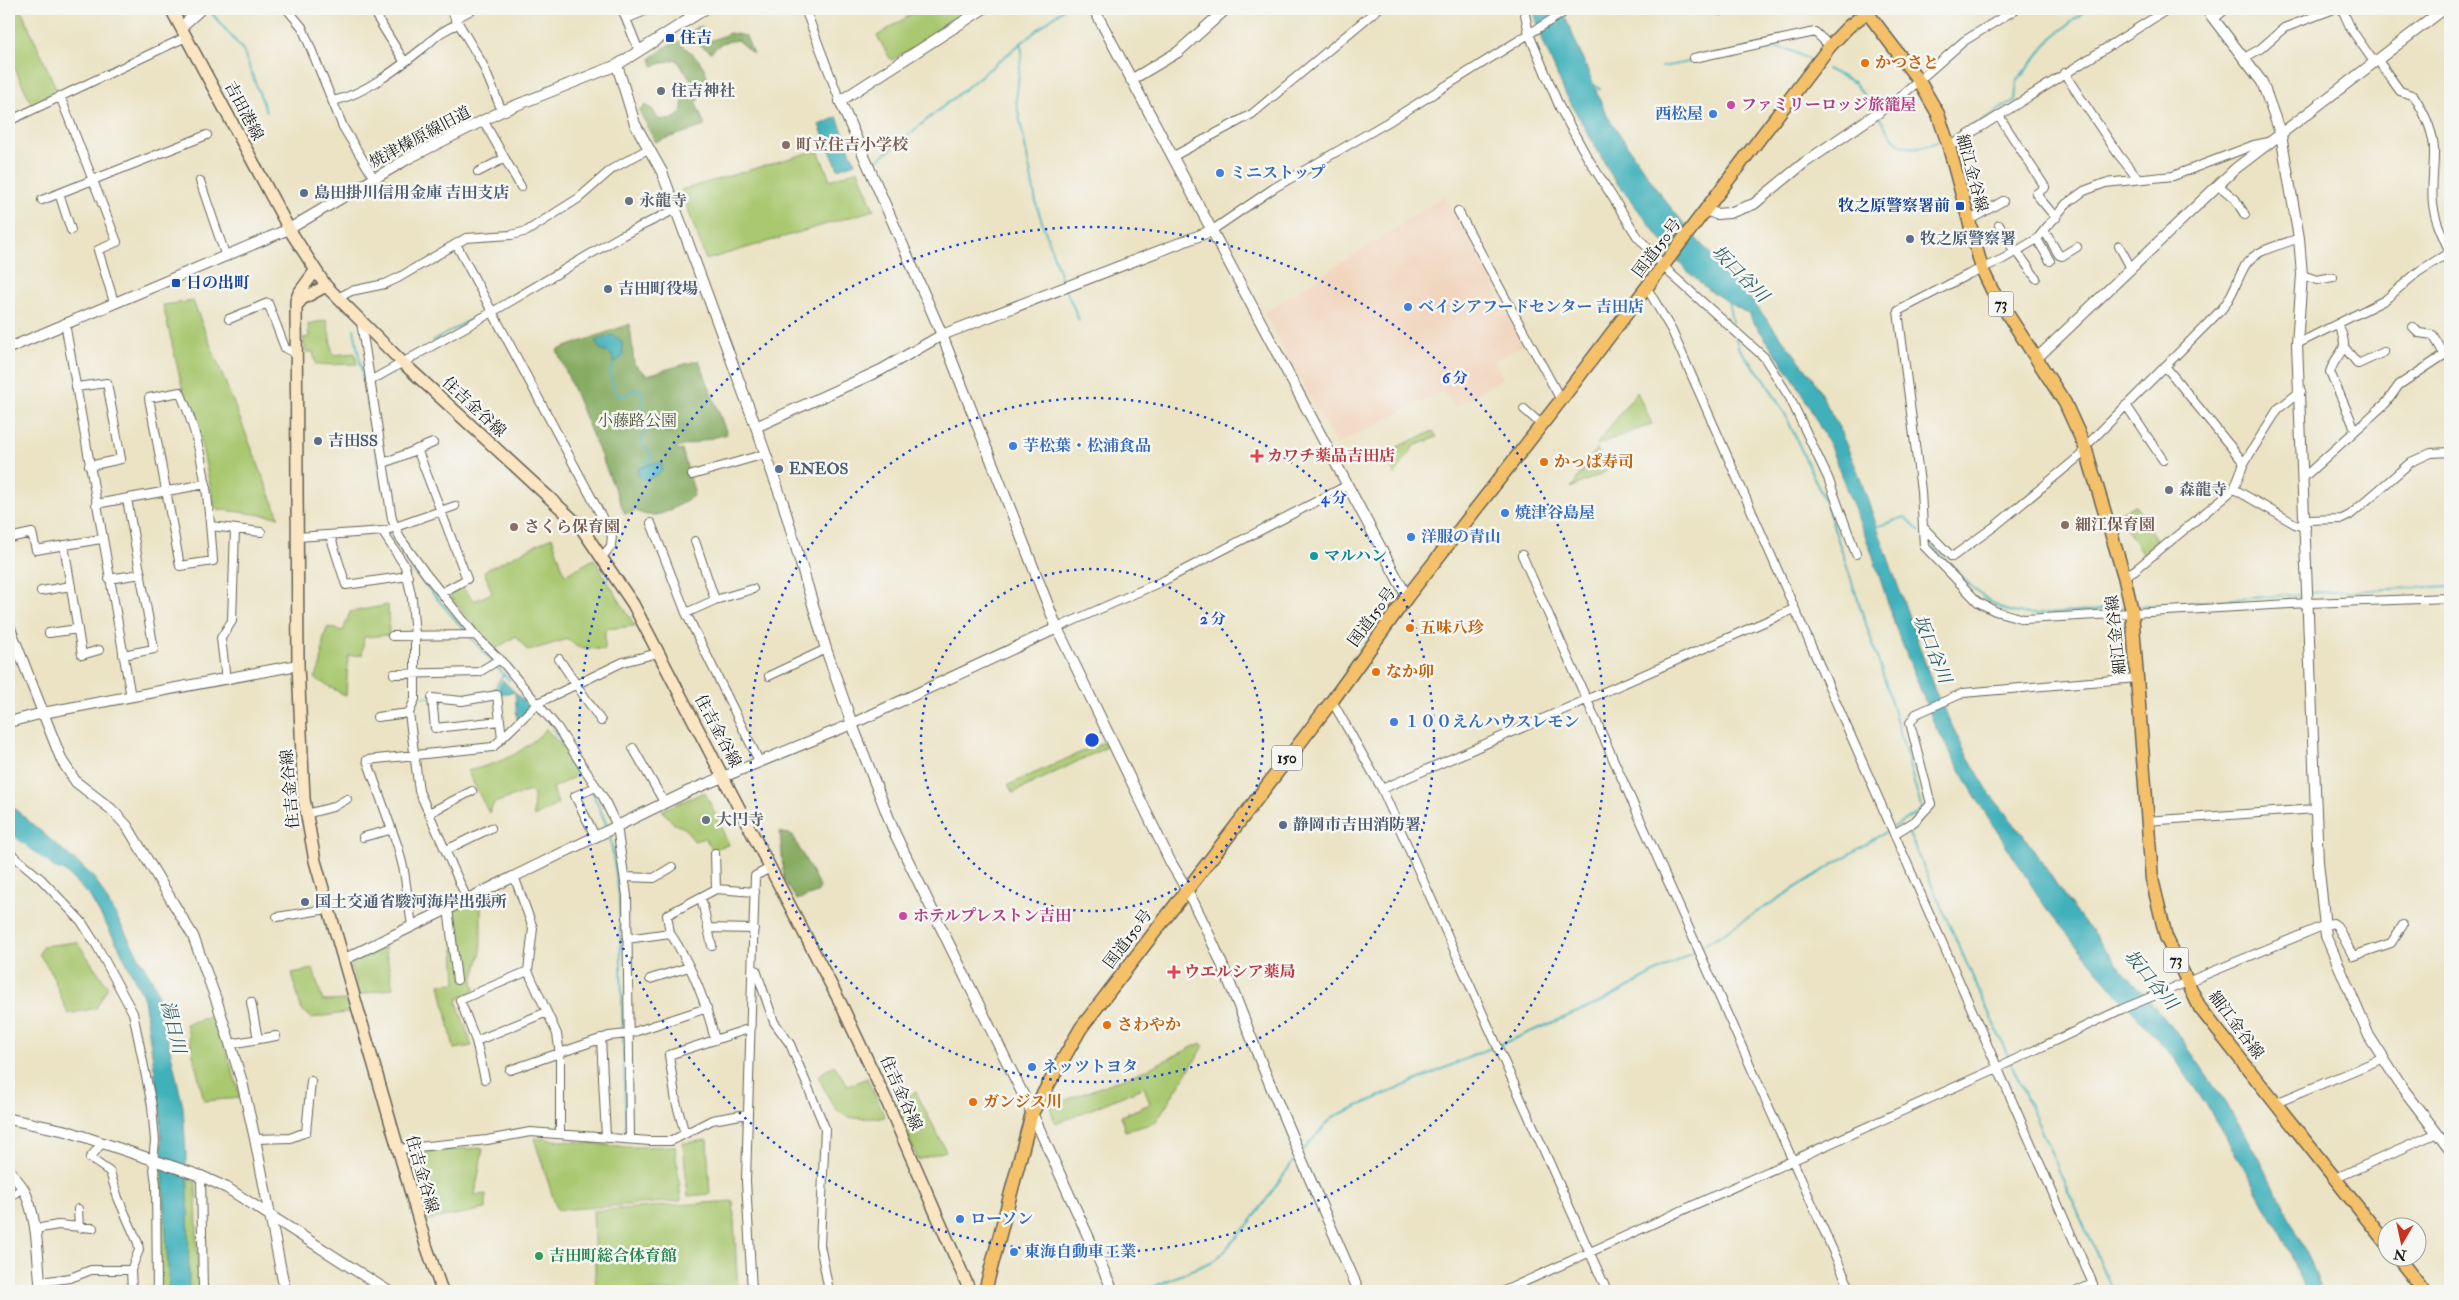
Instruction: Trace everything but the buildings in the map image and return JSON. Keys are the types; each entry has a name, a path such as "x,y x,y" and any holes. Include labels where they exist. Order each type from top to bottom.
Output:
{"main road":[{"name":"吉田港線","path":"171,9 289,229"},
{"name":"細江金谷線","path":"1868,10 1919,81 1938,114 1950,147 1982,269 1992,290 2065,403 2085,446 2124,576 2131,608 2146,821 2152,879 2166,937 2200,1008 2376,1230"},
{"name":"国道150号","path":"986,1291 1032,1113 1081,1028 1332,701 1406,597 1542,425 1830,46 1868,10"},
{"name":"住吉金谷線","path":"289,229 326,286 361,322 580,526 633,604 864,1051 970,1291"},
{"name":"住吉金谷線","path":"315,271 299,293 297,305 298,665 304,799 315,861 328,909 426,1245 442,1291"},
{"path":"297,305 326,286"},
{"path":"2406,1268 2424,1291"}],"street":[{"path":"9,121 184,32 201,9"},
{"path":"287,9 302,27 343,127 374,178"},
{"path":"450,9 482,63 502,111"},
{"path":"333,101 346,98 404,61 424,47 441,31 473,9"},
{"path":"622,9 639,51"},
{"path":"626,19 650,9"},
{"path":"685,9 691,19"},
{"name":"焼津榛原線旧道","path":"9,348 289,229 374,178 483,120 528,99 617,65 705,9"},
{"path":"805,9 840,101 942,335 1057,628 1171,863 1187,888 1237,1001 1299,1156 1359,1291"},
{"path":"840,101 983,9"},
{"path":"1094,9 1406,597"},
{"path":"1131,80 1178,52 1226,9"},
{"path":"1172,157 1252,114 1378,9"},
{"path":"1524,9 1531,33 1560,108 1586,155 1637,236 1664,265 1764,357 1790,398 1828,478 1856,554"},
{"path":"756,427 881,370 942,335 1211,231 1274,188 1388,122 1569,9"},
{"path":"1706,210 1716,214 1729,213 1754,204 1804,163 1876,114 1919,81 1964,41 2016,9"},
{"path":"1950,147 2064,73 2168,9"},
{"path":"2206,9 2262,82 2277,138 2299,238 2302,275 2298,344 2316,809 2326,936 2342,978 2368,1036 2450,1150"},
{"path":"2214,18 2226,9"},
{"path":"2244,58 2260,49 2284,28 2334,9"},
{"path":"2298,344 2385,300 2418,272 2450,252 2437,223 2433,205 2434,152 2431,130 2414,96 2400,90 2376,61 2351,29 2342,9"},
{"path":"2037,358 2235,169 2444,9"},
{"path":"378,19 404,61"},
{"path":"1694,58 1815,32 1830,46"},
{"path":"617,65 630,110 648,149 662,172 756,427 783,503 826,649 852,724 896,834 1032,1113 1112,1291"},
{"path":"2064,73 2118,154 2138,178"},
{"path":"60,96 117,242 98,250 114,302"},
{"path":"1999,116 2045,187 2036,194 2056,218"},
{"path":"483,120 503,159 521,188"},
{"path":"42,200 207,135"},
{"path":"2277,138 2173,176 2138,178 2105,183 2084,191 2066,204 2037,239 1898,311 1918,472 1924,546 1978,602 1995,611 2024,619 2043,620 2131,608 2308,597 2450,598"},
{"path":"338,298 351,291 385,284 456,244 476,236 511,235 527,231 579,198 612,169 648,149"},
{"path":"478,172 503,159"},
{"path":"200,181 226,257"},
{"path":"2218,185 2235,199 2244,215"},
{"path":"59,193 71,230"},
{"path":"1968,221 2003,201"},
{"path":"370,381 621,236 676,209"},
{"path":"1458,211 1561,400"},
{"path":"1999,225 2015,251 2036,278"},
{"path":"2044,232 2059,255 2062,256 2077,247"},
{"path":"1923,529 1952,557 2022,504 2081,455 2085,446 2228,303 2245,265 2254,255 2299,238"},
{"path":"2037,239 2050,261"},
{"path":"456,244 494,311 612,536 612,546 602,557"},
{"path":"2119,246 2130,268"},
{"path":"2302,275 2317,280 2333,277"},
{"path":"1647,288 1672,330 2093,1284 2076,1291"},
{"path":"228,319 268,303 285,348 296,354"},
{"path":"361,322 394,529 426,574 474,635 538,703 582,761 594,788 616,826 625,877 628,939 630,1139"},
{"path":"65,323 130,697"},
{"path":"2338,324 2344,338 2345,348 2358,364 2384,352"},
{"path":"2304,477 2386,403 2399,386 2447,353 2433,335 2419,333 2413,327"},
{"path":"2345,348 2330,372 2355,429"},
{"path":"2165,366 2244,463"},
{"path":"76,387 106,383 121,458 89,466"},
{"path":"2124,576 2135,570 2234,489 2244,463 2278,409 2301,390"},
{"path":"180,392 193,421 206,484 213,561 180,566 167,491 149,398 180,392"},
{"path":"2126,405 2163,460"},
{"path":"1524,409 1542,425"},
{"path":"384,463 433,443"},
{"path":"417,450 467,579 441,593"},
{"path":"2234,489 2295,524 2342,519 2350,515 2411,462 2431,453 2450,452"},
{"path":"692,474 765,454"},
{"path":"96,504 206,484"},
{"path":"343,960 664,802 852,724 1057,628 1165,580 1348,485"},
{"path":"123,655 154,649 127,499"},
{"path":"298,537 394,529 455,506"},
{"path":"651,523 686,613 759,761"},
{"path":"211,526 261,532"},
{"path":"226,680 221,638 232,621 235,529"},
{"path":"383,531 405,566 408,576 415,636 415,699 410,713 419,791 467,899"},
{"path":"9,538 32,533 36,550 102,538"},
{"path":"330,535 346,585 408,576"},
{"path":"695,541 715,600"},
{"path":"64,545 82,655 99,650"},
{"path":"1522,555 1794,1159 1851,1291"},
{"path":"109,579 141,574"},
{"path":"41,591 71,586"},
{"path":"686,613 715,600 753,589"},
{"path":"1382,789 1794,609"},
{"path":"9,626 62,761 76,782 111,809 127,826 193,936 230,1044 255,1139 285,1291"},
{"path":"49,633 78,629"},
{"path":"392,636 474,635"},
{"path":"768,676 826,649"},
{"path":"412,926 404,871 367,760 493,747 538,703 623,662 658,652"},
{"path":"559,658 601,721"},
{"path":"394,674 479,672 499,660"},
{"path":"9,722 43,713 298,665"},
{"path":"1894,834 1920,816 1931,804 1910,723 1916,714 1963,693 2137,678"},
{"path":"500,721 435,728 432,698 462,701 497,695 502,738"},
{"path":"1332,701 1382,789 1608,1291"},
{"path":"377,718 410,713"},
{"path":"633,748 664,802"},
{"path":"594,788 576,796 595,836"},
{"path":"429,813 472,791"},
{"path":"306,814 333,807 347,799"},
{"path":"2146,821 2316,809"},
{"path":"446,850 491,828"},
{"path":"363,837 390,830"},
{"path":"9,852 41,879 81,921 97,946 133,1013 152,1106 155,1141 153,1161 156,1184 157,1291"},
{"path":"715,853 716,889"},
{"path":"625,877 654,878 672,867"},
{"path":"752,1291 746,1181 754,966 755,876 770,868"},
{"path":"514,876 533,928 528,971 557,1034 560,1053 560,1133"},
{"path":"715,1040 707,1008 689,967 670,933 667,915 716,889 755,892"},
{"path":"701,897 712,946"},
{"path":"448,908 457,980"},
{"path":"277,917 328,909"},
{"path":"1504,1291 1998,1068 2122,1009 2324,925 2333,923 2337,926 2353,956 2391,943 2403,925"},
{"path":"708,928 754,929"},
{"path":"628,939 670,933"},
{"path":"754,966 774,1022 790,1044 825,1128 820,1245 829,1291"},
{"path":"650,978 689,967"},
{"path":"485,1078 476,1041 460,1000 528,971"},
{"path":"251,1002 258,1039"},
{"path":"510,1070 601,1038 628,1034 707,1008"},
{"path":"476,1041 547,1012"},
{"path":"685,1134 676,1102 669,1055 752,1028"},
{"path":"230,1044 276,1036"},
{"path":"601,1038 606,1137"},
{"path":"2276,1103 2384,1058"},
{"path":"255,1139 290,1138 306,1132 311,1081"},
{"path":"398,1149 487,1140 530,1132 671,1141 712,1120 747,1114"},
{"path":"9,1119 67,1130 198,1175 227,1188 388,1291"},
{"path":"2336,1178 2438,1133"},
{"path":"102,1143 90,1158 110,1172 118,1198 138,1243 139,1250 131,1270 132,1291"},
{"path":"9,1170 23,1188 35,1229 41,1287 90,1270 131,1270"},
{"path":"198,1175 203,1291"},
{"path":"9,1197 23,1188"},
{"path":"78,1209 79,1228"},
{"path":"35,1229 58,1225 93,1228"}],"shaded area":[{"path":"1444,196 1525,344 1495,360 1503,378 1456,407 1443,391 1336,445 1264,313"}],"green space":[{"path":"9,9 21,9 58,93 33,107 9,56"},
{"path":"911,9 974,9 927,41 891,60 877,36 913,13"},
{"path":"696,27 702,27 710,41 730,33 746,36 753,54 737,40 722,43 711,52 697,43 691,32"},
{"path":"682,41 683,46 691,52 706,72 706,86 696,103 705,126 655,142 639,110 646,105 653,110 658,119 670,120 681,114 683,101 695,85 676,59 653,66 651,58 668,45"},
{"path":"818,150 830,180 858,170 874,210 706,260 681,190"},
{"path":"193,301 279,517 215,509 197,423 184,395 163,305"},
{"path":"327,320 333,355 355,353 357,364 316,365 313,352 306,352 303,338 309,337 308,324"},
{"name":"小藤路公園","path":"630,324 634,364 647,375 699,360 727,434 676,448 677,451 682,450 694,491 693,496 673,509 659,514 651,515 636,511 625,514 557,350"},
{"path":"1637,392 1652,424 1596,445"},
{"path":"1433,431 1437,437 1414,446 1395,475 1384,453"},
{"path":"1597,448 1607,471 1571,488"},
{"path":"2135,505 2160,546 2146,559 2117,514"},
{"path":"552,537 565,575 594,559 635,626 605,629 605,650 577,647 568,639 528,651 516,636 494,650 448,594 461,586 474,601 492,593 484,571"},
{"path":"388,605 389,635 364,637 362,655 348,656 346,696 314,678 322,659 323,640 328,627 343,631 350,612"},
{"path":"546,729 567,751 580,774 553,788 558,804 534,817 533,794 530,791 494,803 489,813 467,771 501,761 528,745"},
{"path":"1104,742 1107,747 1013,793 1008,785"},
{"path":"705,792 729,845 712,849 705,838 694,841 685,828 674,824 662,810"},
{"path":"780,832 792,835 820,887 817,893 797,900 784,881"},
{"path":"481,897 481,952 473,981 475,990 458,999 457,1003 472,1046 454,1049 440,984 456,983 452,910"},
{"path":"77,942 108,987 96,1008 68,1014 50,970 39,954 43,946"},
{"path":"385,947 393,988 359,995 351,967 353,963"},
{"path":"313,969 323,1001 348,1000 351,1012 312,1018 301,1009 292,973"},
{"path":"215,1015 241,1098 204,1101 186,1024"},
{"path":"1201,1043 1204,1046 1155,1123 1125,1131 1121,1116 1150,1104 1144,1087 1058,1123 1054,1121 1050,1106 1143,1071"},
{"path":"834,1065 848,1086 867,1078 885,1117 849,1117 835,1108 818,1076"},
{"path":"916,1092 946,1151 918,1160 895,1104"},
{"path":"534,1138 628,1147 675,1146 681,1201 557,1210"},
{"path":"707,1140 710,1194 688,1196 683,1143"},
{"path":"483,1148 475,1195 486,1194 486,1209 423,1221 407,1152"},
{"path":"158,1168 196,1181 198,1291 158,1291"},
{"path":"733,1201 738,1291 596,1291 593,1211"}],"water":[{"path":"1533,9 1564,9 1566,19 1606,114 1663,198 1700,243 1725,267 1811,375 1839,428 1857,470 1935,691 1964,750 1990,794 2024,836 2067,900 2114,960 2179,1035 2225,1101 2269,1177 2311,1261 2322,1291 2305,1291 2288,1247 2208,1108 2175,1059 2117,994 2046,908 1981,806 1935,726 1895,626 1873,556 1830,446 1797,384 1748,314 1707,289 1684,268 1613,178 1564,91 1544,44"},
{"path":"837,117 855,163 838,169 819,125"},
{"path":"613,335 622,342 623,356 613,364 613,356 600,349 595,341"},
{"path":"655,462 662,465 661,472 647,480 638,477 638,469"},
{"path":"503,680 515,692 498,694 496,692"},
{"path":"515,692 530,708 517,720"},
{"path":"9,804 94,877 156,987 183,1107 188,1186 189,1291 169,1291 160,1108 144,999 119,947 89,895 37,845 9,825"}],"waterway":[{"path":"875,162 1063,9"},
{"path":"1956,136 2015,100 2017,81 2052,38 2087,9"},
{"path":"209,10 243,50 266,111"},
{"path":"1021,44 1022,51 1016,100 1037,207 1063,283"},
{"path":"1706,59 1776,48 1790,50 1810,60"},
{"path":"1662,67 1694,61"},
{"path":"1827,69 1855,83 1875,111"},
{"path":"1592,83 1600,89"},
{"path":"1879,117 1891,135 1902,145 1916,147 1938,142"},
{"path":"1066,290 1079,320"},
{"path":"1728,300 1732,322"},
{"path":"433,341 487,310"},
{"path":"354,329 384,492"},
{"path":"1736,336 1738,347 1764,379 1785,414 1826,504 1886,684 1922,810"},
{"path":"613,364 610,375 616,395 628,395 628,392 632,392 634,388 641,391 643,403 640,414 647,430 641,441 652,455 649,461 643,464"},
{"path":"1876,527 1905,517 1920,532"},
{"path":"391,532 416,574 466,632"},
{"path":"1926,539 1972,587 2003,609 2028,614 2045,614 2126,607"},
{"path":"2310,593 2450,586"},
{"path":"2136,607 2303,594"},
{"path":"470,637 492,662"},
{"path":"495,665 509,680"},
{"path":"493,692 503,675"},
{"path":"423,697 430,697"},
{"path":"552,729 564,744"},
{"path":"573,759 590,787"},
{"path":"592,791 607,826"},
{"path":"1894,827 1922,809"},
{"path":"1919,822 1909,834 2009,1058"},
{"name":"湯日川","path":"9,825 60,865"},
{"path":"1699,948 1890,829"},
{"path":"610,836 619,894 623,1032"},
{"path":"1499,1045 1599,1003 1695,951"},
{"path":"623,1037 626,1137"},
{"path":"1302,1151 1333,1117 1495,1046"},
{"path":"2011,1063 2113,1291"},
{"path":"1144,1291 1217,1259 1252,1220 1297,1156"}],"place":[{"name":"住吉","path":"670,38"},
{"name":"かつさと","path":"1865,63"},
{"name":"住吉神社","path":"661,91"},
{"name":"ファミリーロッジ旅籠屋","path":"1731,105"},
{"name":"西松屋","path":"1713,114"},
{"name":"町立住吉小学校","path":"786,145"},
{"name":"ミニストップ","path":"1220,173"},
{"name":"島田掛川信用金庫 吉田支店","path":"304,193"},
{"name":"永龍寺","path":"629,201"},
{"name":"牧之原警察署前","path":"1960,206"},
{"name":"牧之原警察署","path":"1910,239"},
{"name":"日の出町","path":"176,283"},
{"name":"吉田町役場","path":"608,289"},
{"name":"ベイシアフードセンター 吉田店","path":"1408,307"},
{"name":"吉田SS","path":"318,441"},
{"name":"芋松葉・松浦食品","path":"1013,446"},
{"name":"カワチ薬品吉田店","path":"1257,456"},
{"name":"かっぱ寿司","path":"1544,462"},
{"name":"ENEOS","path":"779,469"},
{"name":"森龍寺","path":"2169,490"},
{"name":"焼津谷島屋","path":"1505,513"},
{"name":"細江保育園","path":"2065,525"},
{"name":"さくら保育園","path":"514,527"},
{"name":"洋服の青山","path":"1411,537"},
{"name":"マルハン","path":"1314,556"},
{"name":"五味八珍","path":"1410,628"},
{"name":"なか卯","path":"1376,672"},
{"name":"１００えんハウスレモン","path":"1394,722"},
{"name":"大円寺","path":"706,820"},
{"name":"静岡市吉田消防署","path":"1283,825"},
{"name":"国土交通省駿河海岸出張所","path":"305,902"},
{"name":"ホテルプレストン吉田","path":"903,916"},
{"name":"ウエルシア薬局","path":"1174,972"},
{"name":"さわやか","path":"1107,1025"},
{"name":"ネッツトヨタ","path":"1032,1067"},
{"name":"ガンジス川","path":"973,1102"},
{"name":"ローソン","path":"960,1219"},
{"name":"東海自動車工業","path":"1014,1252"},
{"name":"吉田町総合体育館","path":"539,1256"}],"water label":[{"name":"坂口谷川","path":"1740,274"},
{"name":"坂口谷川","path":"1932,649"},
{"name":"坂口谷川","path":"2151,980"}]}
